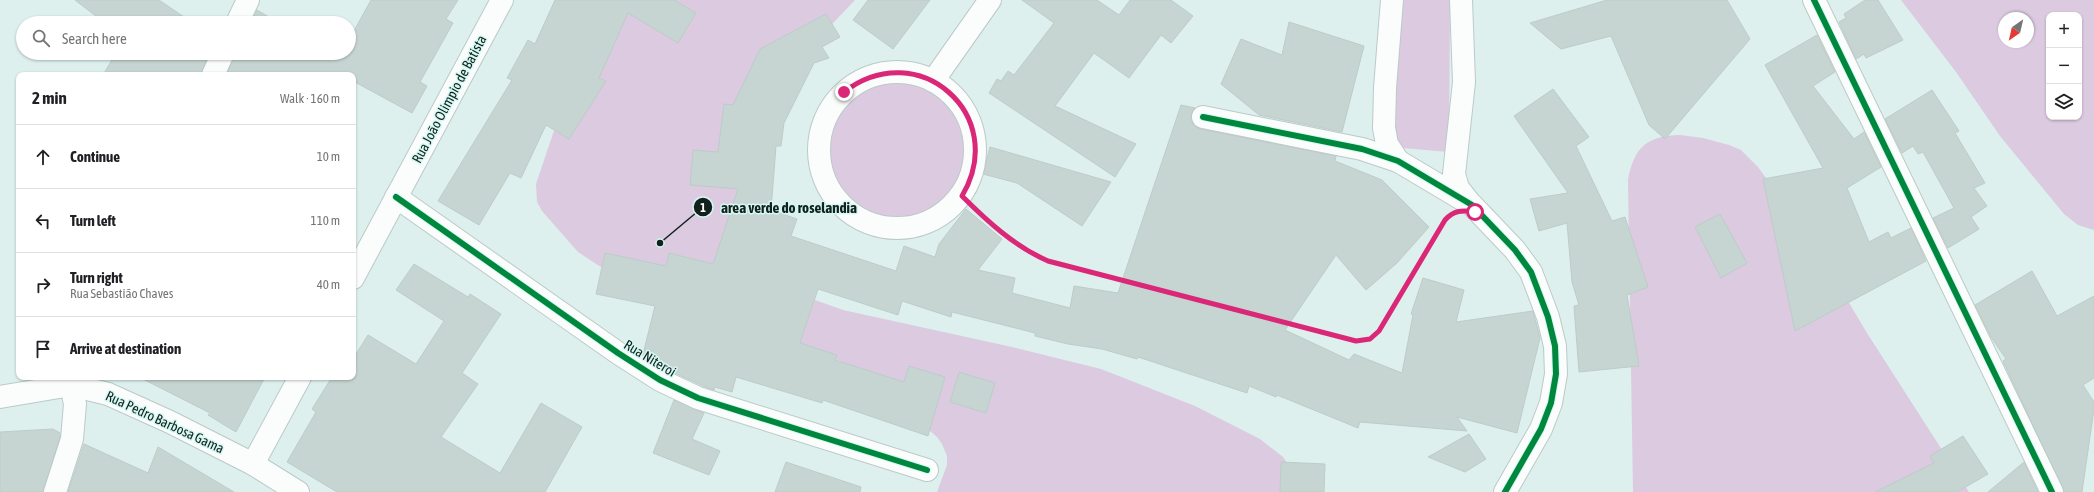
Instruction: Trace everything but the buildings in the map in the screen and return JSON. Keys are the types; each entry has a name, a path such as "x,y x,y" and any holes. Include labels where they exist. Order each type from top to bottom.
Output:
{"street":[{"path":"240,16 248,0"},
{"name":"Rua João Olimpio de Batista","path":"356,272 502,0"},
{"path":"933,81 990,0"},
{"path":"1392,0 1385,88 1384,128 1387,144 1398,161"},
{"path":"1461,0 1464,82 1454,174 1458,188 1515,250 1531,272 1548,317 1555,346 1556,374 1552,403 1541,429 1505,492"},
{"path":"1814,0 2052,492"},
{"path":"214,72 220,60"},
{"path":"887,73 911,73 933,81 947,90 959,102 965,111 976,143 972,176 962,196 945,212 924,224 901,228 877,226 855,216 837,200 830,190 821,168 819,145 824,121 836,101 844,92 864,79 887,73"},
{"path":"1202,117 1362,148 1398,161 1472,205"},
{"name":"Rua Niteroi","path":"396,197 618,353 660,380 698,398 927,470"},
{"path":"253,464 298,380"},
{"path":"55,492 72,439 75,404 73,381"},
{"name":"Rua Pedro Barbosa Gama","path":"0,397 73,381 108,394 170,422 253,464 298,492"}],"path":[{"path":"962,196 982,216 1019,245 1048,261 1356,341 1370,339 1379,331 1445,220"}],"shaded area":[{"path":"621,0 855,0 774,85 745,163 801,295 843,310 1012,347 1101,369 1195,406 1260,439 1283,457 1300,481 1304,492 937,492 947,465 947,456 942,444 937,437 875,383 844,363 800,343 610,273 578,252 542,211 537,202 536,184 563,104"},
{"path":"1396,0 1450,0 1449,152 1390,147"},
{"path":"1901,0 2094,0 2094,230 2078,225 2064,214 2000,136 1956,72"},
{"path":"899,78 919,81 926,84 944,94 954,104 967,129 970,149 967,169 964,176 954,194 944,204 919,217 899,220 879,217 872,214 854,204 844,194 831,169 828,149 831,129 834,122 844,104 854,94 879,81"},
{"path":"1680,135 1703,138 1729,145 1741,150 1758,167 1814,244 1867,333 1969,492 1633,492 1628,180 1634,159 1644,146 1659,138"}],"cycle path":[{"path":"1814,0 2052,492"},
{"path":"1203,117 1362,149 1398,161 1472,205 1515,250 1531,272 1548,317 1555,346 1556,374 1551,403 1541,429 1505,492"},
{"path":"396,197 618,353 660,380 698,398 927,470"}],"place":[{"name":"area verde do roselandia","path":"660,243"}],"route":[{"path":"844,92 864,79 875,75 899,72 922,76 943,87 959,102 965,111 970,121 976,143 976,154 972,176 962,196 982,216 1019,245 1048,261 1356,341 1370,339 1379,331 1449,215 1460,210 1475,212"}]}
